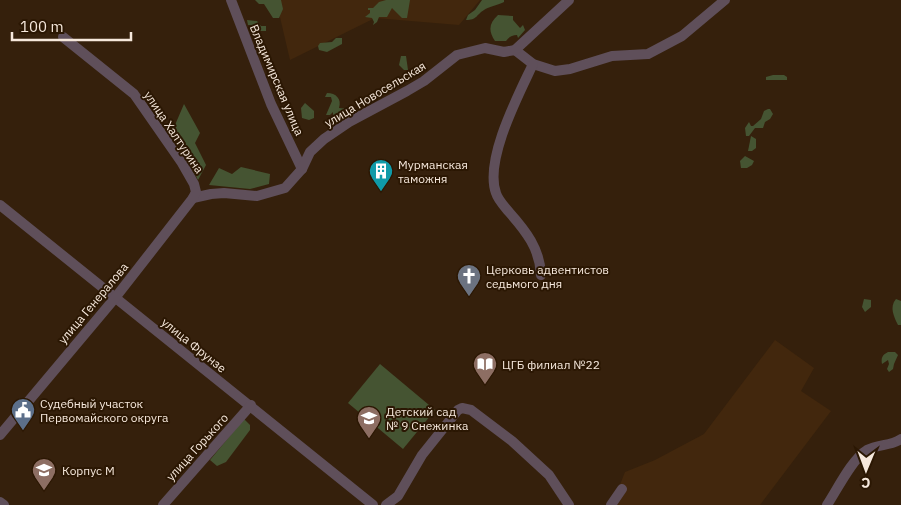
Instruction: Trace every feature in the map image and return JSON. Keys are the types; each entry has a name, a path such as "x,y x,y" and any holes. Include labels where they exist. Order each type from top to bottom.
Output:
{"street":[{"name":"Владимирская улица","path":"231,0 271,104 302,169"},
{"path":"569,0 515,50 534,64 555,71 570,69 612,56 648,54 682,36 725,0"},
{"name":"улица Халтурина","path":"63,37 134,94 194,184 196,192 193,198"},
{"name":"улица Новосельская","path":"193,198 224,193 257,196 285,188 302,169 310,152 324,139 350,122 424,81 457,55 485,48 504,52 515,50"},
{"path":"534,64 505,124 493,173 496,194 526,232 538,253 541,275"},
{"name":"улица Генералова","path":"0,435 115,298 193,198"},
{"name":"улица Фрунзе","path":"0,205 373,505"},
{"name":"улица Горького","path":"163,505 196,465 251,406"},
{"path":"386,505 398,496 422,455 458,410 462,408 471,410 512,441 549,475 569,505"},
{"path":"828,505 857,458 867,450 887,445 900,439"},
{"path":"611,505 622,489"},
{"path":"0,502 4,505"}],"shaded area":[{"path":"276,0 480,0 459,25 375,18 290,60"},
{"path":"775,340 814,368 801,391 831,411 760,505 612,505 625,472 655,460 704,434"}],"green space":[{"path":"255,0 281,0 283,9 279,18 273,18 264,4 259,4"},
{"path":"386,0 410,0 407,18 402,18 392,8 387,17 379,17 373,25 372,18 365,17 370,13 368,8 373,8 379,2"},
{"path":"482,0 504,0 504,2 486,9 470,20 466,20 468,15 475,10"},
{"path":"498,15 513,16 513,20 520,28 523,25 525,30 518,38 515,35 506,41 495,41 490,27"},
{"path":"247,20 257,21 261,26 266,26 266,31 257,31 253,25 248,25"},
{"path":"336,38 342,38 342,44 327,52 319,50 318,46 320,43 332,42"},
{"path":"401,56 406,56 408,70 404,70 399,65"},
{"path":"784,75 787,77 787,80 766,80 766,77"},
{"path":"327,93 338,97 340,102 339,108 348,109 348,115 333,119 333,112 330,115 326,115 332,101 331,97 325,97"},
{"path":"305,103 314,111 314,118 309,120 302,118 301,108"},
{"path":"184,104 200,133 195,143 206,165 198,180 172,132"},
{"path":"768,109 773,114 765,122 763,128 755,128 749,136 746,136 745,128 749,122 753,126 761,119 764,111"},
{"path":"751,136 756,139 756,148 748,151"},
{"path":"745,156 754,161 747,168 741,168 740,161"},
{"path":"241,167 270,174 269,184 250,189 209,185 219,168 232,174"},
{"path":"864,299 871,300 871,307 865,312 862,307"},
{"path":"896,299 901,301 901,325 898,325 893,312 893,305"},
{"path":"888,352 895,352 898,355 893,369 889,372 887,369 888,360 882,364 883,356"},
{"path":"380,364 435,410 403,449 348,403"},
{"path":"244,419 250,425 250,430 226,462 217,466 210,460"}],"place":[{"name":"Мурманская таможня","path":"381,192"},
{"name":"Церковь адвентистов седьмого дня","path":"469,297"},
{"name":"ЦГБ филиал №22","path":"485,385"},
{"name":"Судебный участок Первомайского округа","path":"23,431"},
{"name":"Детский сад № 9 Снежинка","path":"369,439"},
{"name":"Корпус M","path":"44,491"}]}
